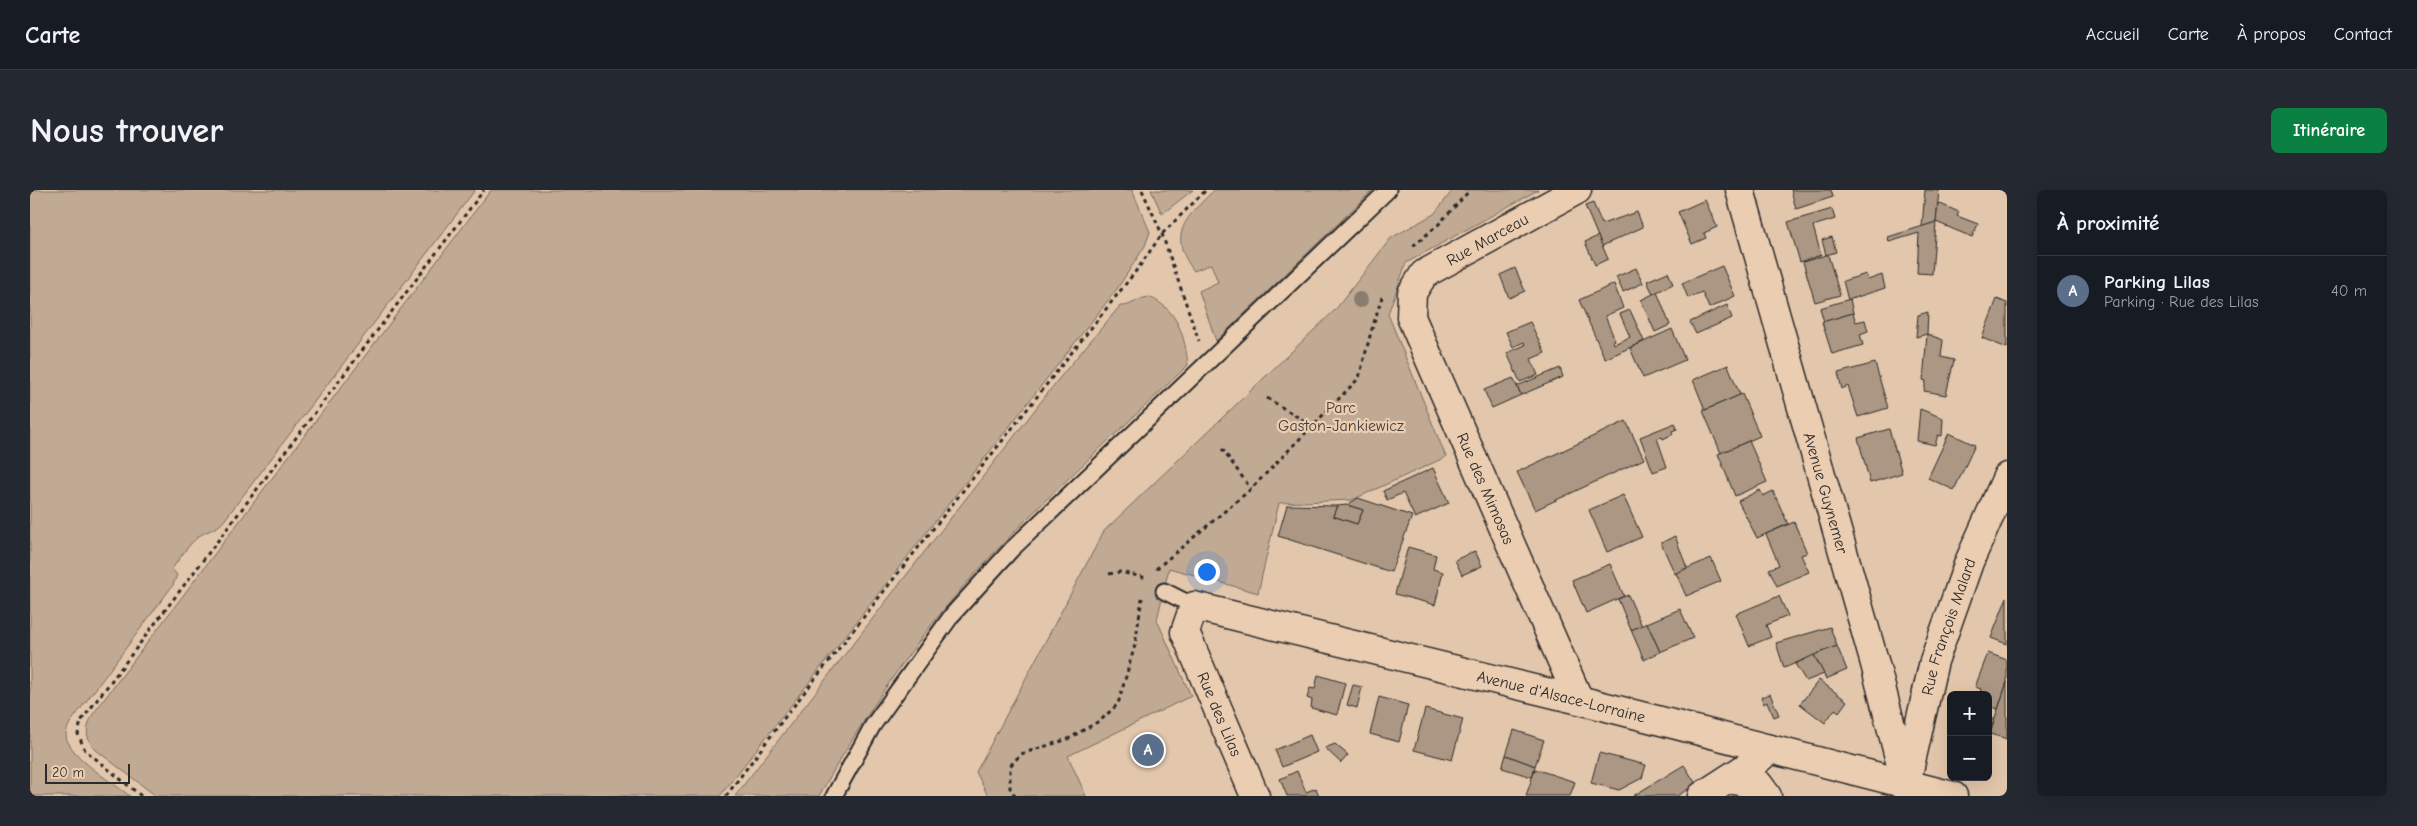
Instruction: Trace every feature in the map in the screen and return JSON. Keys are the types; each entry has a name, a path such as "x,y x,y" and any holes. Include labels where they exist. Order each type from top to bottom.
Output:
{"street":[{"name":"Rue Marceau","path":"1424,274 1576,190"},
{"name":"Avenue Guynemer","path":"1740,190 1908,790"},
{"name":"Rue des Mimosas","path":"1424,274 1412,292 1411,317 1579,700"},
{"name":"Rue François Malard","path":"1908,790 1934,661 1969,562 2007,477"},
{"name":"Avenue d'Alsace-Lorraine","path":"1194,606 1579,700 1770,749 1908,790 1953,796"},
{"name":"Rue des Lilas","path":"1194,606 1185,632 1255,796"},
{"path":"1702,796 1770,749"},
{"path":"1729,779 1760,785 1767,796"}],"lane":[{"path":"834,796 873,725 952,615 1011,550 1388,190"},
{"path":"1164,591 1194,606"}],"path":[{"path":"141,796 86,750 78,734 81,721 484,190"},
{"path":"1142,190 1162,234 1207,363"},
{"path":"726,796 785,717 1162,234 1206,190"},
{"path":"1412,247 1438,225 1470,190"},
{"path":"1145,587 1146,577 1251,489 1314,427 1359,378 1383,294"},
{"path":"1267,398 1314,427"},
{"path":"1222,449 1251,489"},
{"path":"1109,574 1120,572 1146,577 1164,591"},
{"path":"1015,796 1010,788 1010,766 1021,754 1068,739 1101,720 1118,704 1135,645 1143,596"}],"green space":[{"path":"30,190 475,190 223,522 198,537 184,552 172,569 177,575 173,585 70,723 66,737 79,757 130,796 30,796"},
{"path":"491,190 1132,190 1150,232 1145,246 1117,289 720,796 156,796 92,746 87,733 93,714"},
{"path":"1151,190 1193,190 1162,214"},
{"path":"1214,190 1373,190 1216,341 1199,291 1218,282 1211,264 1194,271 1186,258 1181,236 1188,218"},
{"name":"Parc Gaston-Jankiewicz","path":"1453,190 1538,190 1406,263 1388,314 1446,457 1352,500 1279,503 1258,593 1169,568 1157,620 1191,696 1068,756 1086,796 988,796 976,772 1104,531 1335,310 1391,238 1434,214"},
{"path":"1149,297 1159,302 1173,316 1182,334 1188,365 1044,502 962,588 922,637 885,688 819,796 735,796 1061,376 1120,306"}],"building":[{"path":"1791,190 1831,190 1833,197 1796,209"},
{"path":"1925,190 1939,190 1936,222 1922,227"},
{"path":"1705,200 1717,227 1704,233 1706,238 1692,244 1678,212"},
{"path":"1593,203 1602,224 1637,212 1643,227 1602,246 1585,206"},
{"path":"1938,203 1959,212 1957,216 1978,224 1972,237 1936,222"},
{"path":"1832,209 1835,219 1813,226 1821,255 1800,262 1788,222"},
{"path":"1936,222 1932,274 1917,273 1919,233 1889,242 1888,237"},
{"path":"1598,236 1608,259 1595,265 1585,242"},
{"path":"1832,237 1836,252 1826,255 1822,240"},
{"path":"1828,255 1840,295 1815,302 1803,262"},
{"path":"1722,266 1735,296 1709,308 1702,292 1688,298 1682,283"},
{"path":"1515,268 1525,291 1509,298 1500,275"},
{"path":"1636,268 1643,283 1623,292 1616,277"},
{"path":"1668,272 1673,284 1653,294 1647,281"},
{"path":"1866,274 1868,280 1882,275 1885,288 1848,300 1843,281"},
{"path":"1614,284 1623,308 1605,316 1615,340 1613,341 1614,344 1630,337 1620,314 1630,310 1644,341 1605,359 1579,300"},
{"path":"1657,292 1670,325 1655,332 1641,300"},
{"path":"1850,299 1853,313 1824,322 1820,308"},
{"path":"1997,299 2007,303 2007,348 1982,338"},
{"path":"1727,305 1732,318 1696,334 1690,322"},
{"path":"1928,312 1927,334 1916,337 1918,315"},
{"path":"1853,313 1856,322 1865,320 1868,331 1860,334 1863,345 1832,354 1822,322"},
{"path":"1530,322 1545,353 1531,359 1538,375 1520,382 1507,353 1525,345 1524,342 1513,347 1506,332"},
{"path":"1672,329 1685,360 1643,378 1630,348"},
{"path":"1927,334 1943,340 1941,357 1954,360 1946,395 1924,391 1926,381 1923,380"},
{"path":"1875,363 1888,408 1858,417 1848,386 1842,389 1838,373"},
{"path":"1728,365 1740,395 1705,410 1693,380"},
{"path":"1560,368 1563,377 1521,395 1517,386"},
{"path":"1513,378 1521,395 1492,408 1484,390"},
{"path":"1742,394 1760,436 1721,453 1703,411"},
{"path":"1920,409 1943,418 1942,436 1938,435 1935,445 1917,441"},
{"path":"1626,421 1644,459 1535,510 1517,472"},
{"path":"1675,423 1677,429 1672,431 1673,434 1663,439 1662,437 1657,438 1667,467 1653,472 1640,437"},
{"path":"1889,429 1902,473 1870,483 1858,438"},
{"path":"1949,433 1975,445 1954,490 1928,478"},
{"path":"1749,441 1767,482 1735,496 1718,454"},
{"path":"1433,468 1449,503 1415,518 1403,493 1387,500 1383,491"},
{"path":"1760,490 1763,496 1773,491 1788,524 1757,538 1738,501"},
{"path":"1623,495 1642,537 1607,552 1589,510"},
{"path":"1358,498 1412,516 1391,572 1278,536 1287,505 1337,506 1333,516 1357,524 1363,510 1347,505"},
{"path":"1347,505 1363,510 1357,524 1333,516 1337,506"},
{"path":"1794,522 1807,553 1801,555 1809,572 1777,586 1769,569 1779,565 1766,534"},
{"path":"1675,536 1687,568 1675,574 1661,543"},
{"path":"1408,547 1436,555 1433,569 1443,572 1435,605 1395,594"},
{"path":"1475,551 1482,566 1462,575 1455,560"},
{"path":"1711,558 1721,581 1686,596 1676,573"},
{"path":"1610,564 1624,596 1586,613 1572,580"},
{"path":"1628,595 1642,626 1631,630 1618,599"},
{"path":"1779,596 1788,616 1766,625 1771,637 1749,646 1736,614"},
{"path":"2007,597 2007,644 1991,638"},
{"path":"1680,609 1693,638 1660,652 1647,623"},
{"path":"1647,623 1660,652 1644,660 1631,630"},
{"path":"1830,627 1837,646 1784,668 1776,643"},
{"path":"1837,646 1847,670 1826,679 1814,655"},
{"path":"1988,653 2007,660 2007,682 1998,709 1992,707 1992,691 1981,691 1981,689 1975,687"},
{"path":"1814,655 1824,674 1806,681 1795,664"},
{"path":"1318,675 1345,683 1337,715 1311,708 1312,700 1307,698 1310,688 1315,689"},
{"path":"1819,680 1847,701 1839,712 1835,709 1825,723 1800,704"},
{"path":"2007,682 2007,739 1992,735 1992,728"},
{"path":"1353,685 1362,687 1357,708 1347,705"},
{"path":"1770,694 1779,715 1774,717 1767,702 1764,704 1761,697"},
{"path":"1379,697 1408,705 1399,742 1370,734"},
{"path":"1425,709 1463,719 1452,760 1414,750"},
{"path":"1514,730 1544,740 1535,766 1506,755"},
{"path":"1310,735 1317,752 1282,767 1275,750"},
{"path":"1335,744 1348,755 1341,763 1325,748"},
{"path":"1599,753 1646,765 1642,778 1619,790 1591,783"},
{"path":"1506,755 1535,766 1532,777 1502,768"},
{"path":"1684,765 1696,784 1677,796 1633,796"},
{"path":"1535,769 1575,782 1570,796 1526,796"},
{"path":"1297,771 1306,792 1316,788 1319,796 1287,796 1280,779"}],"place":[{"name":"Parking Lilas","path":"1148,750"}]}
